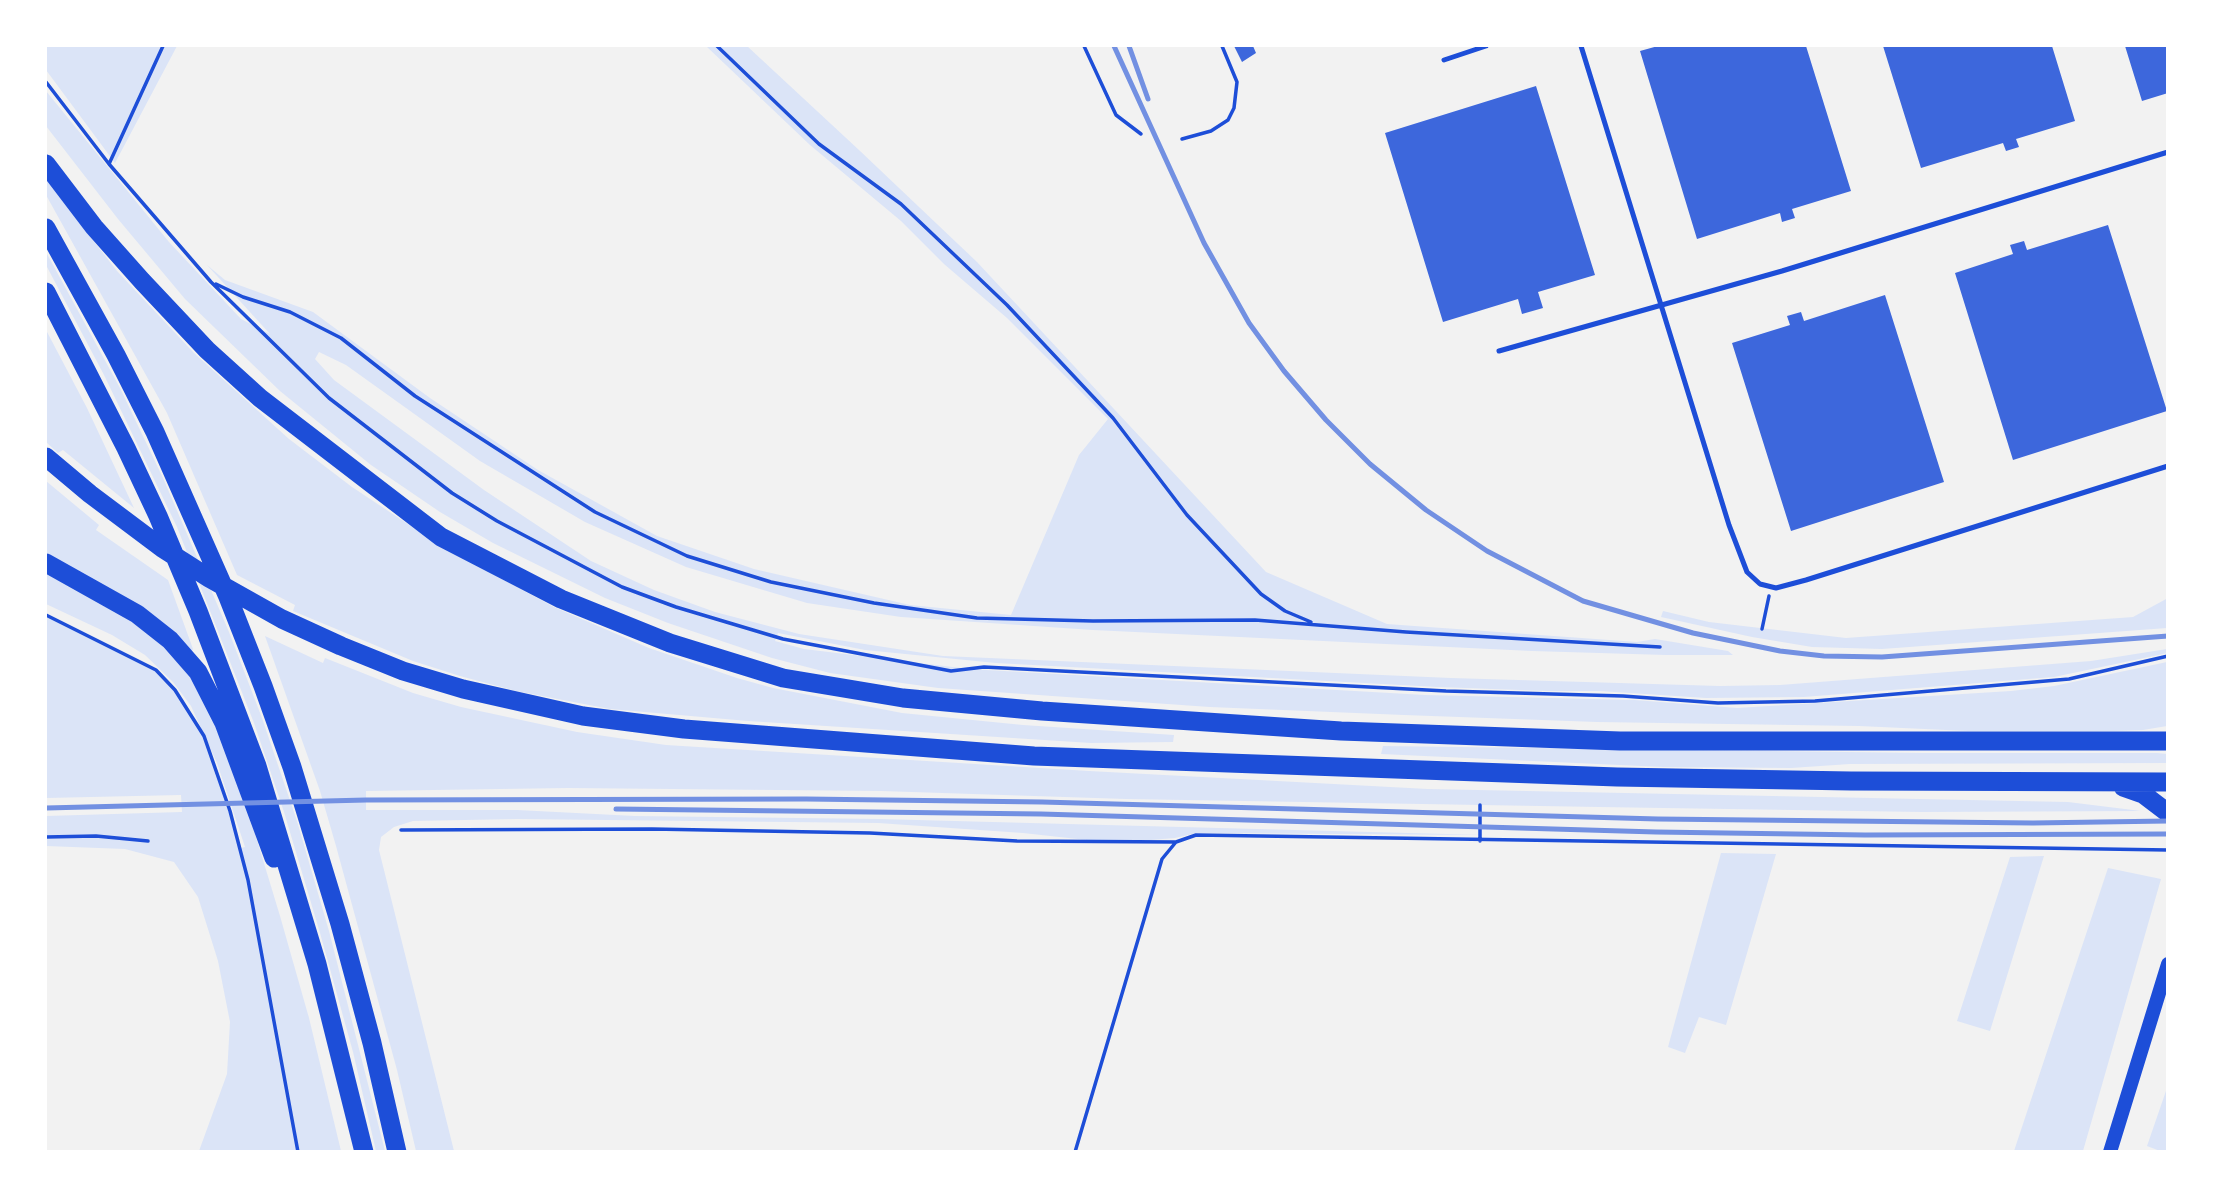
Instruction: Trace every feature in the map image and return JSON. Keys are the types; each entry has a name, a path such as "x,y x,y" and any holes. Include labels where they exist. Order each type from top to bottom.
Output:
{"highway":[{"path":"46,164 94,227 207,349 271,407 441,537 561,599 670,643 783,678 903,698 1042,711 1340,731 1620,741 2168,741"},
{"path":"46,228 155,432 228,597 262,686 292,768 340,925 372,1043 397,1152"},
{"path":"46,292 126,447 193,599 257,766 300,904 364,1152"},
{"path":"46,457 117,515 174,555 282,619 403,671 520,704 583,716 684,729 1034,756 1617,777 2168,782"},
{"path":"46,563 137,614 170,640 198,672 224,723 272,855 300,904"},
{"path":"2112,783 2143,794 2166,812"}],"main road":[{"path":"2110,1152 2168,964"}],"lane":[{"path":"1444,60 1486,46"},
{"path":"1581,46 1729,525 1747,572 1759,584 1771,589 1806,580 2168,467"},
{"path":"1499,351 1782,271 2168,152"}],"path":[{"path":"109,164 163,46"},
{"path":"717,46 819,144 901,204 1007,305 1113,418 1187,515 1261,594 1285,611 1316,624"},
{"path":"1084,46 1116,115 1141,134"},
{"path":"1182,139 1211,131 1228,120 1234,108 1237,82 1222,46"},
{"path":"46,82 109,164 211,282 329,398 452,493 497,521 622,587 676,607 783,639 951,671 984,667 1446,691 1623,696 1718,703 1815,701 2069,679 2168,656"},
{"path":"211,282 243,297 290,312 341,338 415,396 595,512 687,556 759,579 874,603 977,618 1255,621 1660,647"},
{"path":"1762,628 1771,589"},
{"path":"46,615 156,670 175,690 204,736 230,811 248,880 298,1152"},
{"path":"1480,805 1480,841"},
{"path":"401,830 870,833 1017,841 1176,842 1196,835 2168,850"},
{"path":"46,837 96,836 148,841"},
{"path":"1075,1152 1162,859 1176,842"}],"shaded area":[{"path":"46,46 177,46 115,163 46,70"},
{"path":"706,46 747,46 859,150 977,262 1266,572 1387,624 1637,642 1655,639 1728,651 1733,655 1532,651 1093,630 901,617 807,603 686,567 585,522 480,461 346,365 319,352 315,359 334,380 484,490 591,561 654,590 715,612 799,634 943,656 1451,678 1720,686 1780,685 2091,661 2167,649 2168,653 2054,677 1804,697 1706,698 1599,691 1437,687 996,663 865,650 778,633 775,641 804,649 969,669 1425,695 1635,700 1737,708 2011,691 2054,686 2167,662 2167,726 2114,731 1968,731 1859,726 1597,722 1210,707 938,688 830,673 772,658 668,623 605,598 493,543 440,512 371,465 280,391 185,299 118,219 46,126 46,91 169,242 241,319 270,334 207,265 225,280 313,312 430,398 538,470 657,536 754,569 910,605 1011,615 1079,455 1108,419 1007,318 944,264 901,221 810,145"},
{"path":"46,180 117,271 194,353 289,439 352,487 441,546 554,607 649,648 773,688 902,713 1023,725 1174,735 1173,742 1091,743 748,721 610,709 516,691 460,676 413,661 293,611 295,605 237,575 167,413 46,195"},
{"path":"46,252 120,388 163,478 229,632 262,718 297,821 329,931 385,1151 376,1151 353,1052 320,933 254,723 177,527 104,375 46,265"},
{"path":"46,330 87,408 134,508 63,450 58,453 46,442"},
{"path":"46,481 99,525 96,530 168,580 192,651 46,555"},
{"path":"46,572 120,613 158,641 195,682 211,710 243,794 280,916 309,1018 341,1151 199,1151 227,1074 230,1022 218,961 198,897 174,862 125,849 46,846 46,816 182,812 181,795 46,798 46,615 156,670 175,690 204,736 241,848 245,847 217,763 191,706 173,682 145,655 112,635 46,604"},
{"path":"2168,598 2167,628 1882,649 1812,647 1661,617 1663,611 1709,622 1846,638 2133,617"},
{"path":"265,636 323,663 325,658 413,693 461,707 577,732 666,745 1428,789 2068,802 2141,811 1922,812 1599,807 1126,799 881,791 568,788 366,791 366,810 517,810 635,816 879,819 1484,835 1197,833 1175,838 1114,843 1023,833 878,823 517,819 413,821 394,827 381,837 379,850 454,1151 416,1151 397,1070 320,791"},
{"path":"1383,746 1923,753 2157,753 2167,754 2168,763 1663,767 1381,754"},
{"path":"1721,853 1776,854 1726,1025 1699,1017 1685,1053 1668,1047"},
{"path":"2044,856 1990,1031 1957,1021 2010,857"},
{"path":"2108,868 2161,879 2083,1151 2014,1151"},
{"path":"2167,1088 2167,1151 2160,1151 2147,1146"}],"building":[{"path":"1234,46 1253,46 1256,53 1242,62"},
{"path":"1658,46 1806,46 1851,191 1792,209 1795,218 1782,222 1780,213 1697,239 1640,51"},
{"path":"1883,46 2052,46 2075,121 2016,139 2019,147 2006,151 2003,143 1921,168"},
{"path":"2125,46 2168,46 2168,93 2142,101"},
{"path":"1536,86 1595,275 1538,292 1543,308 1522,314 1518,299 1443,322 1385,133"},
{"path":"2108,225 2167,411 2013,460 1955,273 2013,254 2010,245 2024,241 2027,250"},
{"path":"1885,295 1944,482 1791,531 1732,343 1790,325 1787,316 1801,312 1804,321"}],"railway":[{"path":"1114,46 1204,243 1249,323 1284,371 1326,420 1370,464 1426,510 1487,551 1583,601 1693,633 1780,651 1824,656 1882,657 2168,636"},
{"path":"1129,46 1148,99"},
{"path":"46,808 366,800 806,799 1042,802 1658,819 2033,823 2168,821"},
{"path":"616,809 1041,814 1656,832 1865,835 2168,834"}]}
